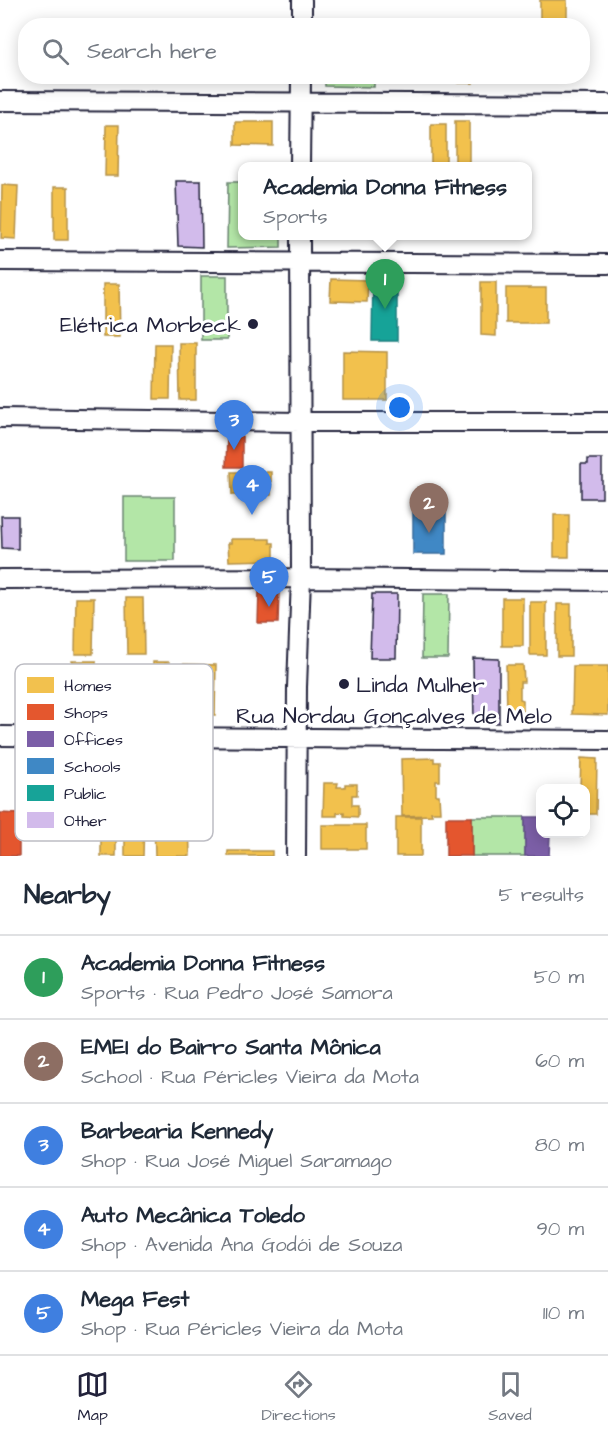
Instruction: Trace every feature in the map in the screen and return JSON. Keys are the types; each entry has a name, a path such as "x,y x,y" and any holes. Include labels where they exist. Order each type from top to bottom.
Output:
{"street":[{"path":"302,0 302,18"},
{"path":"300,162 301,84"},
{"path":"0,101 608,104"},
{"path":"296,856 301,578 300,240"},
{"path":"0,261 608,264"},
{"path":"0,418 300,422 608,422"},
{"path":"0,579 301,578 608,581"},
{"name":"Rua Nordau Gonçalves de Melo","path":"0,736 15,736"},
{"name":"Rua Nordau Gonçalves de Melo","path":"213,738 608,740"}],"green space":[{"path":"325,84 374,84 374,87 325,86"},
{"path":"228,182 238,182 238,240 281,240 281,247 227,248"},
{"path":"201,276 227,276 227,340 201,340"},
{"path":"124,497 175,497 175,561 124,561"},
{"path":"423,594 449,594 448,658 422,658"},
{"path":"472,817 525,817 525,856 472,856"}],"building: Homes":[{"path":"540,0 567,0 567,18 540,18"},
{"path":"455,121 469,121 469,162 455,162"},
{"path":"235,122 273,122 273,146 235,145"},
{"path":"431,124 446,124 446,162 431,162"},
{"path":"106,125 119,125 118,176 105,176"},
{"path":"2,185 18,186 16,239 1,238"},
{"path":"54,187 68,187 68,240 54,240"},
{"path":"331,279 368,280 367,302 330,301"},
{"path":"481,282 496,282 496,336 481,335"},
{"path":"103,284 119,284 120,337 103,337"},
{"path":"506,288 546,288 546,323 506,323"},
{"path":"179,343 196,343 196,400 180,400"},
{"path":"155,344 171,344 170,399 154,399"},
{"path":"343,351 387,352 387,400 343,400"},
{"path":"231,472 271,472 271,495 232,495"},
{"path":"554,515 569,515 569,557 554,557"},
{"path":"231,539 270,539 270,543 274,543 274,560 229,561 228,543 231,543"},
{"path":"76,598 94,598 93,654 75,654"},
{"path":"126,598 143,598 144,654 127,654"},
{"path":"502,598 523,598 523,646 502,646"},
{"path":"530,602 546,602 546,655 530,655"},
{"path":"557,604 571,604 571,656 557,656"},
{"path":"72,661 96,661 96,664 72,664"},
{"path":"153,662 169,662 169,664 153,664"},
{"path":"213,665 216,665 215,715 213,715"},
{"path":"506,665 523,665 524,682 520,682 520,699 523,700 523,715 507,715"},
{"path":"573,666 608,666 608,715 572,714"},
{"path":"434,758 434,762 440,762 440,781 436,781 436,795 439,795 440,812 431,812 432,815 402,816 401,759"},
{"path":"581,758 597,759 596,814 590,814 590,784 580,784"},
{"path":"324,783 338,783 337,787 357,784 357,795 352,795 352,805 358,805 358,817 344,816 344,812 337,813 337,816 323,816"},
{"path":"396,817 421,817 421,856 396,856"},
{"path":"322,825 366,825 366,849 322,849"},
{"path":"101,841 116,841 116,856 101,856"},
{"path":"125,841 143,841 143,856 125,856"},
{"path":"155,841 190,841 190,856 155,856"},
{"path":"228,851 272,851 272,856 228,856"}],"building: Shops":[{"path":"227,434 242,434 242,467 226,467"},
{"path":"259,591 279,591 278,623 258,623"},
{"path":"0,813 15,814 15,841 19,841 19,856 0,856"},
{"path":"446,817 472,817 472,856 446,856"}],"building: Offices":[{"path":"525,817 536,817 536,838 550,838 549,856 525,856"}],"building: Schools":[{"path":"413,511 446,511 446,554 413,554"}],"building: Public":[{"path":"373,277 397,277 397,341 372,341"}],"building: Other":[{"path":"176,181 201,181 202,247 178,246"},
{"path":"588,459 602,459 602,498 581,498 581,464 588,464"},
{"path":"1,516 18,516 18,549 2,548"},
{"path":"372,594 397,594 396,658 370,658"},
{"path":"473,658 499,659 499,723 474,723"}],"place":[{"name":"Academia Donna Fitness","path":"385,309"},
{"name":"Elétrica Morbeck","path":"253,324"},
{"name":"Barbearia Kennedy","path":"234,450"},
{"name":"Auto Mecânica Toledo","path":"252,515"},
{"name":"EMEI do Bairro Santa Mônica","path":"429,533"},
{"name":"Mega Fest","path":"269,607"},
{"name":"Linda Mulher","path":"344,684"}]}
